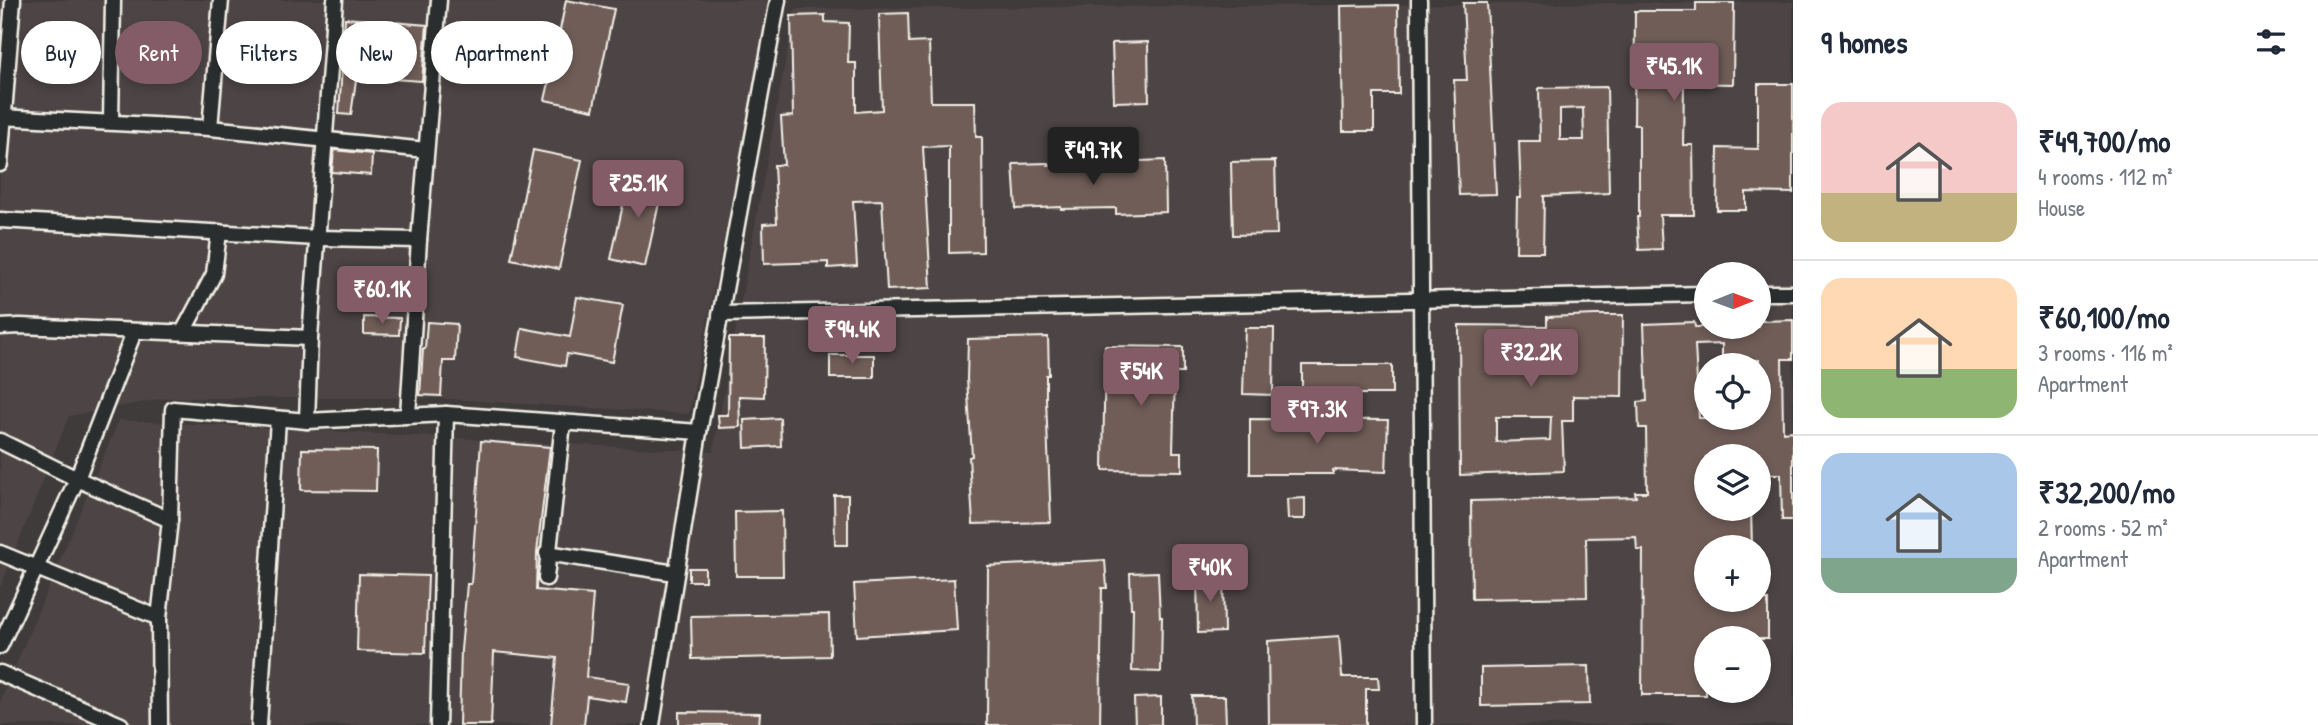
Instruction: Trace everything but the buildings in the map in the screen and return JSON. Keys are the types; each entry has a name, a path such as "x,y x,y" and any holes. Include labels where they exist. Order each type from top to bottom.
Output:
{"street":[{"path":"0,164 13,0"},
{"path":"111,122 113,0"},
{"path":"210,128 221,0"},
{"path":"307,421 310,338 335,0"},
{"path":"408,415 439,0"},
{"path":"652,725 699,432 778,0"},
{"path":"1419,0 1424,725"},
{"path":"2,117 210,128 426,150"},
{"path":"0,220 318,238 419,240"},
{"path":"183,332 214,274 219,232"},
{"path":"1771,293 1793,293"},
{"path":"720,314 1694,294"},
{"path":"0,327 310,338"},
{"path":"0,646 77,479 134,332"},
{"path":"160,725 159,618 170,520 173,409 307,421 446,414 699,432"},
{"path":"438,725 446,414"},
{"path":"259,725 278,419"},
{"path":"546,578 563,422"},
{"path":"0,441 170,520"},
{"path":"0,553 159,618"},
{"path":"547,553 675,573"},
{"path":"0,673 121,725"}],"shaded area":[{"path":"0,0 771,0 689,414 434,398 166,398 69,416 0,588"},
{"path":"1793,2 1793,725 0,725 0,702 119,420 713,452 795,9"}]}
